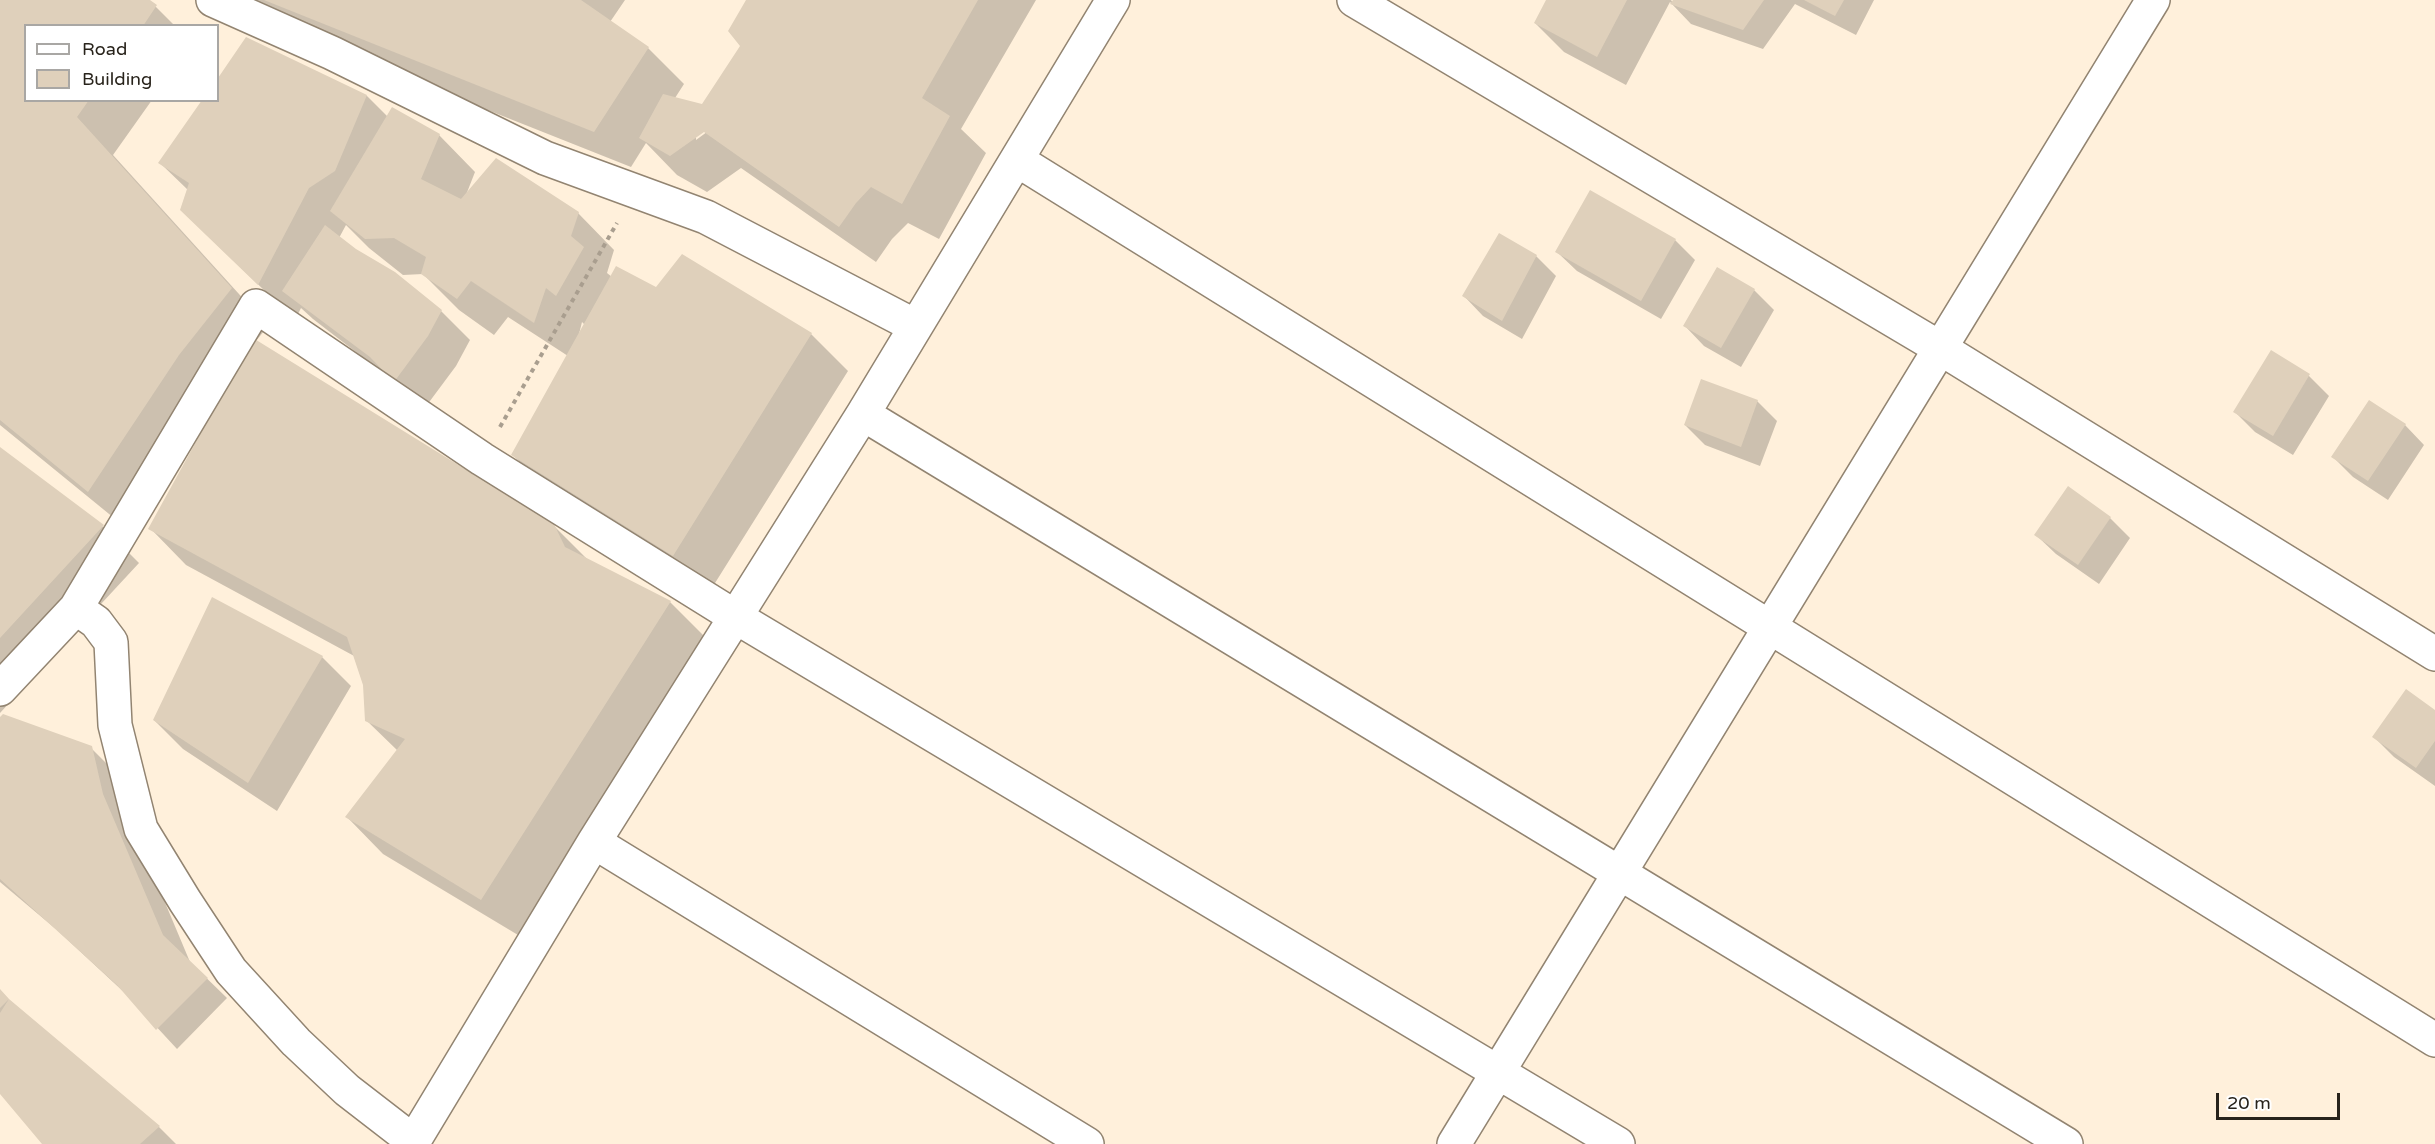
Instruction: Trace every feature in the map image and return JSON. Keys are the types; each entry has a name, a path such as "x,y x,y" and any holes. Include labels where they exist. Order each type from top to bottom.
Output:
{"street":[{"path":"213,0 332,53 545,158 706,217 915,326"},
{"path":"76,608 96,622 111,642 115,724 141,829 185,901 231,971 296,1042 347,1090 413,1143 594,842 863,414 1113,0"},
{"path":"1354,0 1941,348 2435,654"},
{"path":"1454,1144 2153,0"},
{"path":"1017,160 2435,1040"},
{"path":"0,689 76,608 256,306 482,459 734,616 1618,1144"},
{"path":"863,414 2066,1144"},
{"path":"594,842 1087,1144"}],"path":[{"path":"482,459 636,192"}],"building":[{"path":"0,0 150,0 157,5 144,24 24,24 24,102 88,102 77,117 232,288 179,355 88,492 0,420"},
{"path":"264,0 581,0 649,47 594,132"},
{"path":"746,0 978,0 922,98 950,116 902,204 871,187 839,227 704,132 670,156 639,138 663,94 702,104 740,46 728,31"},
{"path":"1546,0 1627,0 1597,57 1534,23"},
{"path":"1673,0 1764,0 1743,30 1670,4"},
{"path":"1804,0 1844,0 1835,16"},
{"path":"246,37 367,95 335,171 309,188 258,285 180,210 189,183 158,163 201,102 219,102 219,77"},
{"path":"392,107 440,134 421,179 461,199 496,158 579,212 571,236 584,247 556,296 546,288 534,323 471,281 457,299 421,274 426,257 394,238 365,239 330,211"},
{"path":"1590,190 1676,239 1641,301 1555,252"},
{"path":"325,225 356,249 395,272 442,310 428,336 394,382 370,357 282,291"},
{"path":"1499,233 1537,255 1502,321 1462,296"},
{"path":"682,254 812,333 673,556 511,455 616,266 656,287"},
{"path":"1717,267 1755,289 1721,348 1683,326"},
{"path":"253,338 554,524 565,547 671,601 481,900 345,817 405,739 365,721 363,685 347,637 148,529"},
{"path":"2271,350 2310,374 2273,436 2233,412"},
{"path":"1701,379 1758,400 1741,447 1684,425"},
{"path":"2369,400 2406,424 2368,481 2331,457"},
{"path":"0,447 104,525 0,638"},
{"path":"2068,486 2111,517 2078,565 2034,535"},
{"path":"212,597 323,656 248,783 153,720"},
{"path":"2406,689 2435,710 2435,741 2416,768 2372,737"},
{"path":"3,714 92,746 103,794 163,935 208,978 156,1030 117,985 0,879 0,717"},
{"path":"0,989 9,999 0,1008"},
{"path":"9,999 160,1126 140,1144 42,1144 0,1094 0,1013"}]}
